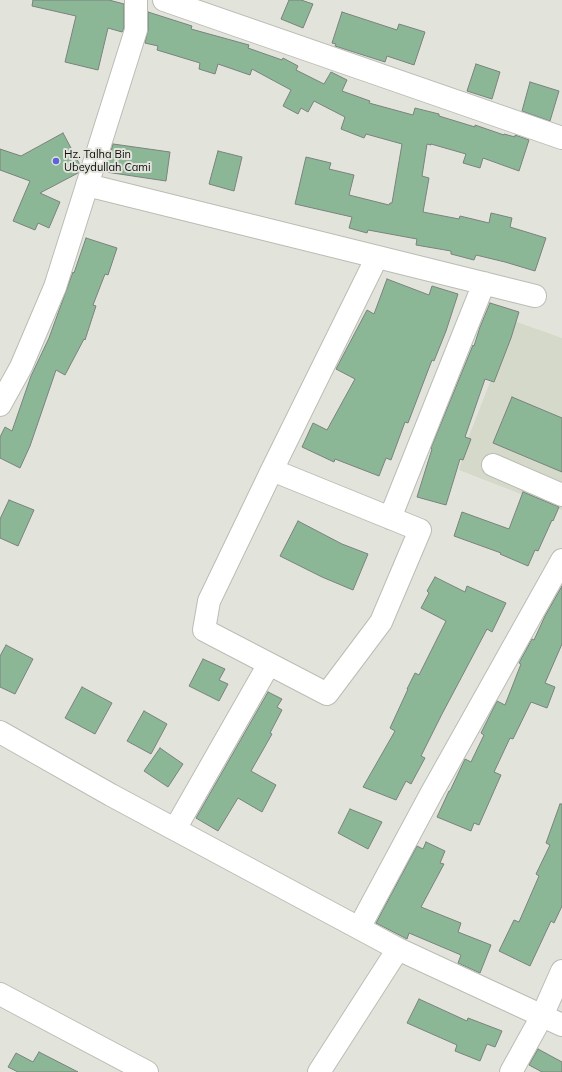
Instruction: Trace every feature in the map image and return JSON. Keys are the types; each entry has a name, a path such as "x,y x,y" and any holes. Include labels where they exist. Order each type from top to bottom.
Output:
{"street":[{"path":"0,405 21,367 55,287 136,30 136,0"},
{"path":"164,0 562,138"},
{"path":"87,185 535,296"},
{"path":"272,470 420,530 381,622 327,694 204,630 209,601 272,470 377,257"},
{"path":"390,518 484,283"},
{"path":"493,465 562,495"},
{"path":"359,928 431,794 562,559"},
{"path":"175,829 269,664"},
{"path":"0,732 111,795 398,949 562,1025"},
{"path":"319,1072 398,949"},
{"path":"510,1072 542,1016 562,971"},
{"path":"0,994 147,1072"}],"shaded area":[{"path":"514,321 562,338 562,510 459,470 467,441"}],"building":[{"path":"33,0 109,0 124,4 124,28 122,32 108,28 98,70 65,62 76,16 32,6"},
{"path":"289,0 301,0 313,4 303,28 281,19"},
{"path":"148,12 192,26 191,29 249,45 248,48 282,60 283,58 298,66 296,70 324,84 331,72 347,80 342,91 370,101 369,103 413,115 415,108 439,114 439,116 475,127 475,125 504,135 515,137 515,135 529,140 519,171 483,158 480,168 463,163 466,154 427,144 422,176 429,178 423,212 459,219 460,216 489,223 491,213 512,218 510,227 546,238 535,271 476,255 474,260 451,254 451,251 416,245 417,239 368,230 367,233 349,228 352,217 295,204 306,157 331,163 329,169 354,175 349,195 389,205 392,203 402,144 366,134 364,138 341,129 345,117 314,101 308,112 301,108 298,114 283,106 291,90 252,69 250,75 218,64 215,74 199,69 200,63 157,50 158,46 145,43 148,30"},
{"path":"342,12 397,30 399,24 425,32 414,65 387,56 385,62 335,46 336,44 332,43"},
{"path":"476,64 500,72 492,99 467,91"},
{"path":"530,82 559,91 550,121 522,111"},
{"path":"63,133 80,165 78,173 40,193 60,202 49,228 38,223 35,230 13,221 30,181 0,170 0,149 21,156"},
{"path":"113,144 170,152 166,181 106,172"},
{"path":"218,151 242,157 234,191 209,184"},
{"path":"86,238 117,248 108,275 105,274 93,305 96,306 85,340 84,339 65,375 56,370 30,446 20,468 0,458 0,437 5,427 12,431 31,376 49,338"},
{"path":"387,279 429,295 432,286 458,294 446,331 434,361 432,360 408,423 405,422 391,460 386,458 379,476 335,459 334,462 302,447 313,423 327,430 355,379 336,369 367,310 374,314"},
{"path":"490,303 519,312 511,338 494,382 485,379 465,437 471,439 463,460 460,459 446,505 417,497 432,449 431,448 473,345 474,346"},
{"path":"512,397 562,418 562,472 493,443"},
{"path":"523,492 559,507 538,551 535,550 528,566 500,554 501,553 454,536 462,512 509,529"},
{"path":"9,500 34,510 18,546 0,538 0,519"},
{"path":"298,521 342,544 368,554 353,590 322,577 280,556"},
{"path":"435,577 465,592 467,586 506,603 492,632 487,629 442,714 421,756 425,758 411,784 406,781 396,800 363,787 395,731 390,728 415,673 419,675 446,621 421,608 429,593 427,591"},
{"path":"562,586 562,644 545,683 555,687 547,708 531,702 513,739 510,738 494,772 501,775 479,825 474,823 471,831 437,817 465,759 471,762 484,735 481,733 497,701 505,705 521,664 519,663 532,639 534,640 545,616"},
{"path":"6,645 33,659 15,694 0,687 0,656"},
{"path":"203,659 225,669 219,680 228,684 219,701 189,686"},
{"path":"82,687 112,703 95,734 65,718"},
{"path":"268,692 282,699 277,707 282,710 270,733 272,734 251,771 276,785 262,812 238,798 218,831 196,818"},
{"path":"144,711 167,724 151,754 127,741"},
{"path":"160,748 183,764 168,787 144,771"},
{"path":"560,804 562,804 562,906 554,923 551,921 530,966 499,951 514,920 519,922 539,876 536,874 550,845 546,843"},
{"path":"350,809 382,822 368,849 338,833"},
{"path":"426,842 445,851 440,863 444,864 421,907 461,923 458,932 491,945 480,973 458,963 461,955 409,933 407,939 376,923 417,846 423,849"},
{"path":"419,999 467,1021 468,1018 502,1031 495,1047 487,1044 480,1061 455,1051 457,1045 407,1023"},
{"path":"538,1049 562,1062 562,1072 542,1072 529,1065"},
{"path":"39,1052 78,1072 18,1072 8,1067 16,1053 33,1062"}],"place":[{"name":"Hz. Talha Bin Ubeydullah Cami","path":"56,161"}]}
